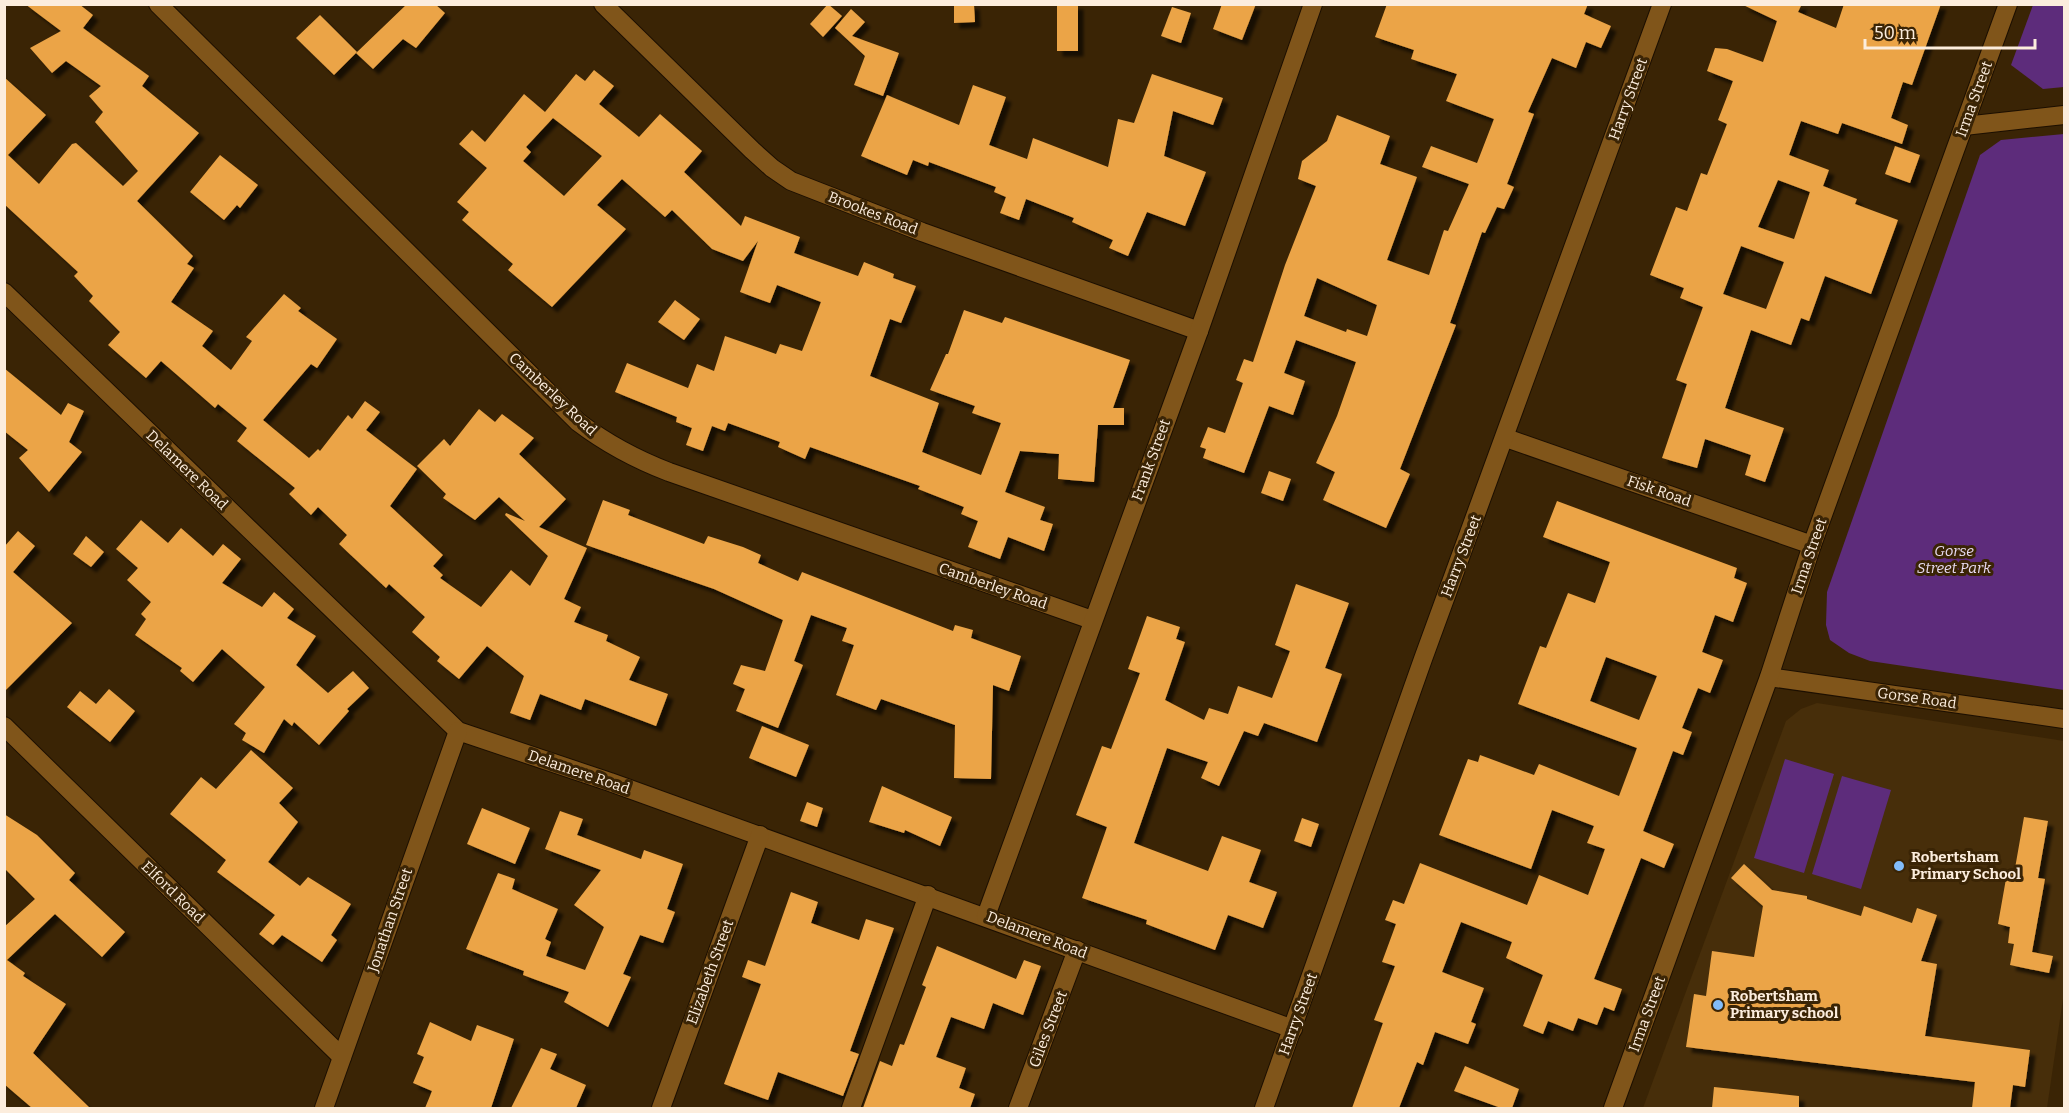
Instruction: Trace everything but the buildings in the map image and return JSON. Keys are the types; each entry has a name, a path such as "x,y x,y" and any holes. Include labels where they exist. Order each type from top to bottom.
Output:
{"street":[{"name":"Camberley Road","path":"158,4 578,422 607,444 634,459 669,472 1092,620"},
{"name":"Brookes Road","path":"603,4 771,168 791,181 922,232 1199,331"},
{"name":"Frank Street","path":"986,916 1199,331 1313,4"},
{"name":"Harry Street","path":"1264,1108 1423,659 1506,438 1662,4"},
{"name":"Irma Street","path":"1613,1108 1768,677 1812,545 2008,4"},
{"path":"1964,126 2064,115"},
{"name":"Delamere Road","path":"4,292 458,731 760,835 1293,1029"},
{"name":"Fisk Road","path":"1506,438 1812,545"},
{"name":"Gorse Road","path":"1768,677 2064,719"},
{"name":"Elford Road","path":"4,726 342,1057"},
{"name":"Jonathan Street","path":"324,1108 458,731"},
{"name":"Elizabeth Street","path":"661,1108 760,835"},
{"path":"851,1108 928,895"},
{"name":"Giles Street","path":"1018,1108 1077,950"}],"shaded area":[{"name":"Robertsham Primary School","path":"1817,703 2064,741 2064,992 2047,1108 1643,1108 1786,721 1801,709"}],"green space":[{"path":"2033,5 2064,5 2064,87 2043,89 2011,65"},
{"name":"Gorse Street Park","path":"2064,134 2064,690 1870,661 1849,653 1830,640 1826,625 1827,592 1980,155 2001,140"},
{"path":"1785,759 1834,774 1804,873 1754,858"},
{"path":"1842,776 1891,790 1861,889 1812,874"}],"place":[{"name":"Robertsham Primary School","path":"1899,866"},
{"name":"Robertsham Primary school","path":"1718,1005"}]}
